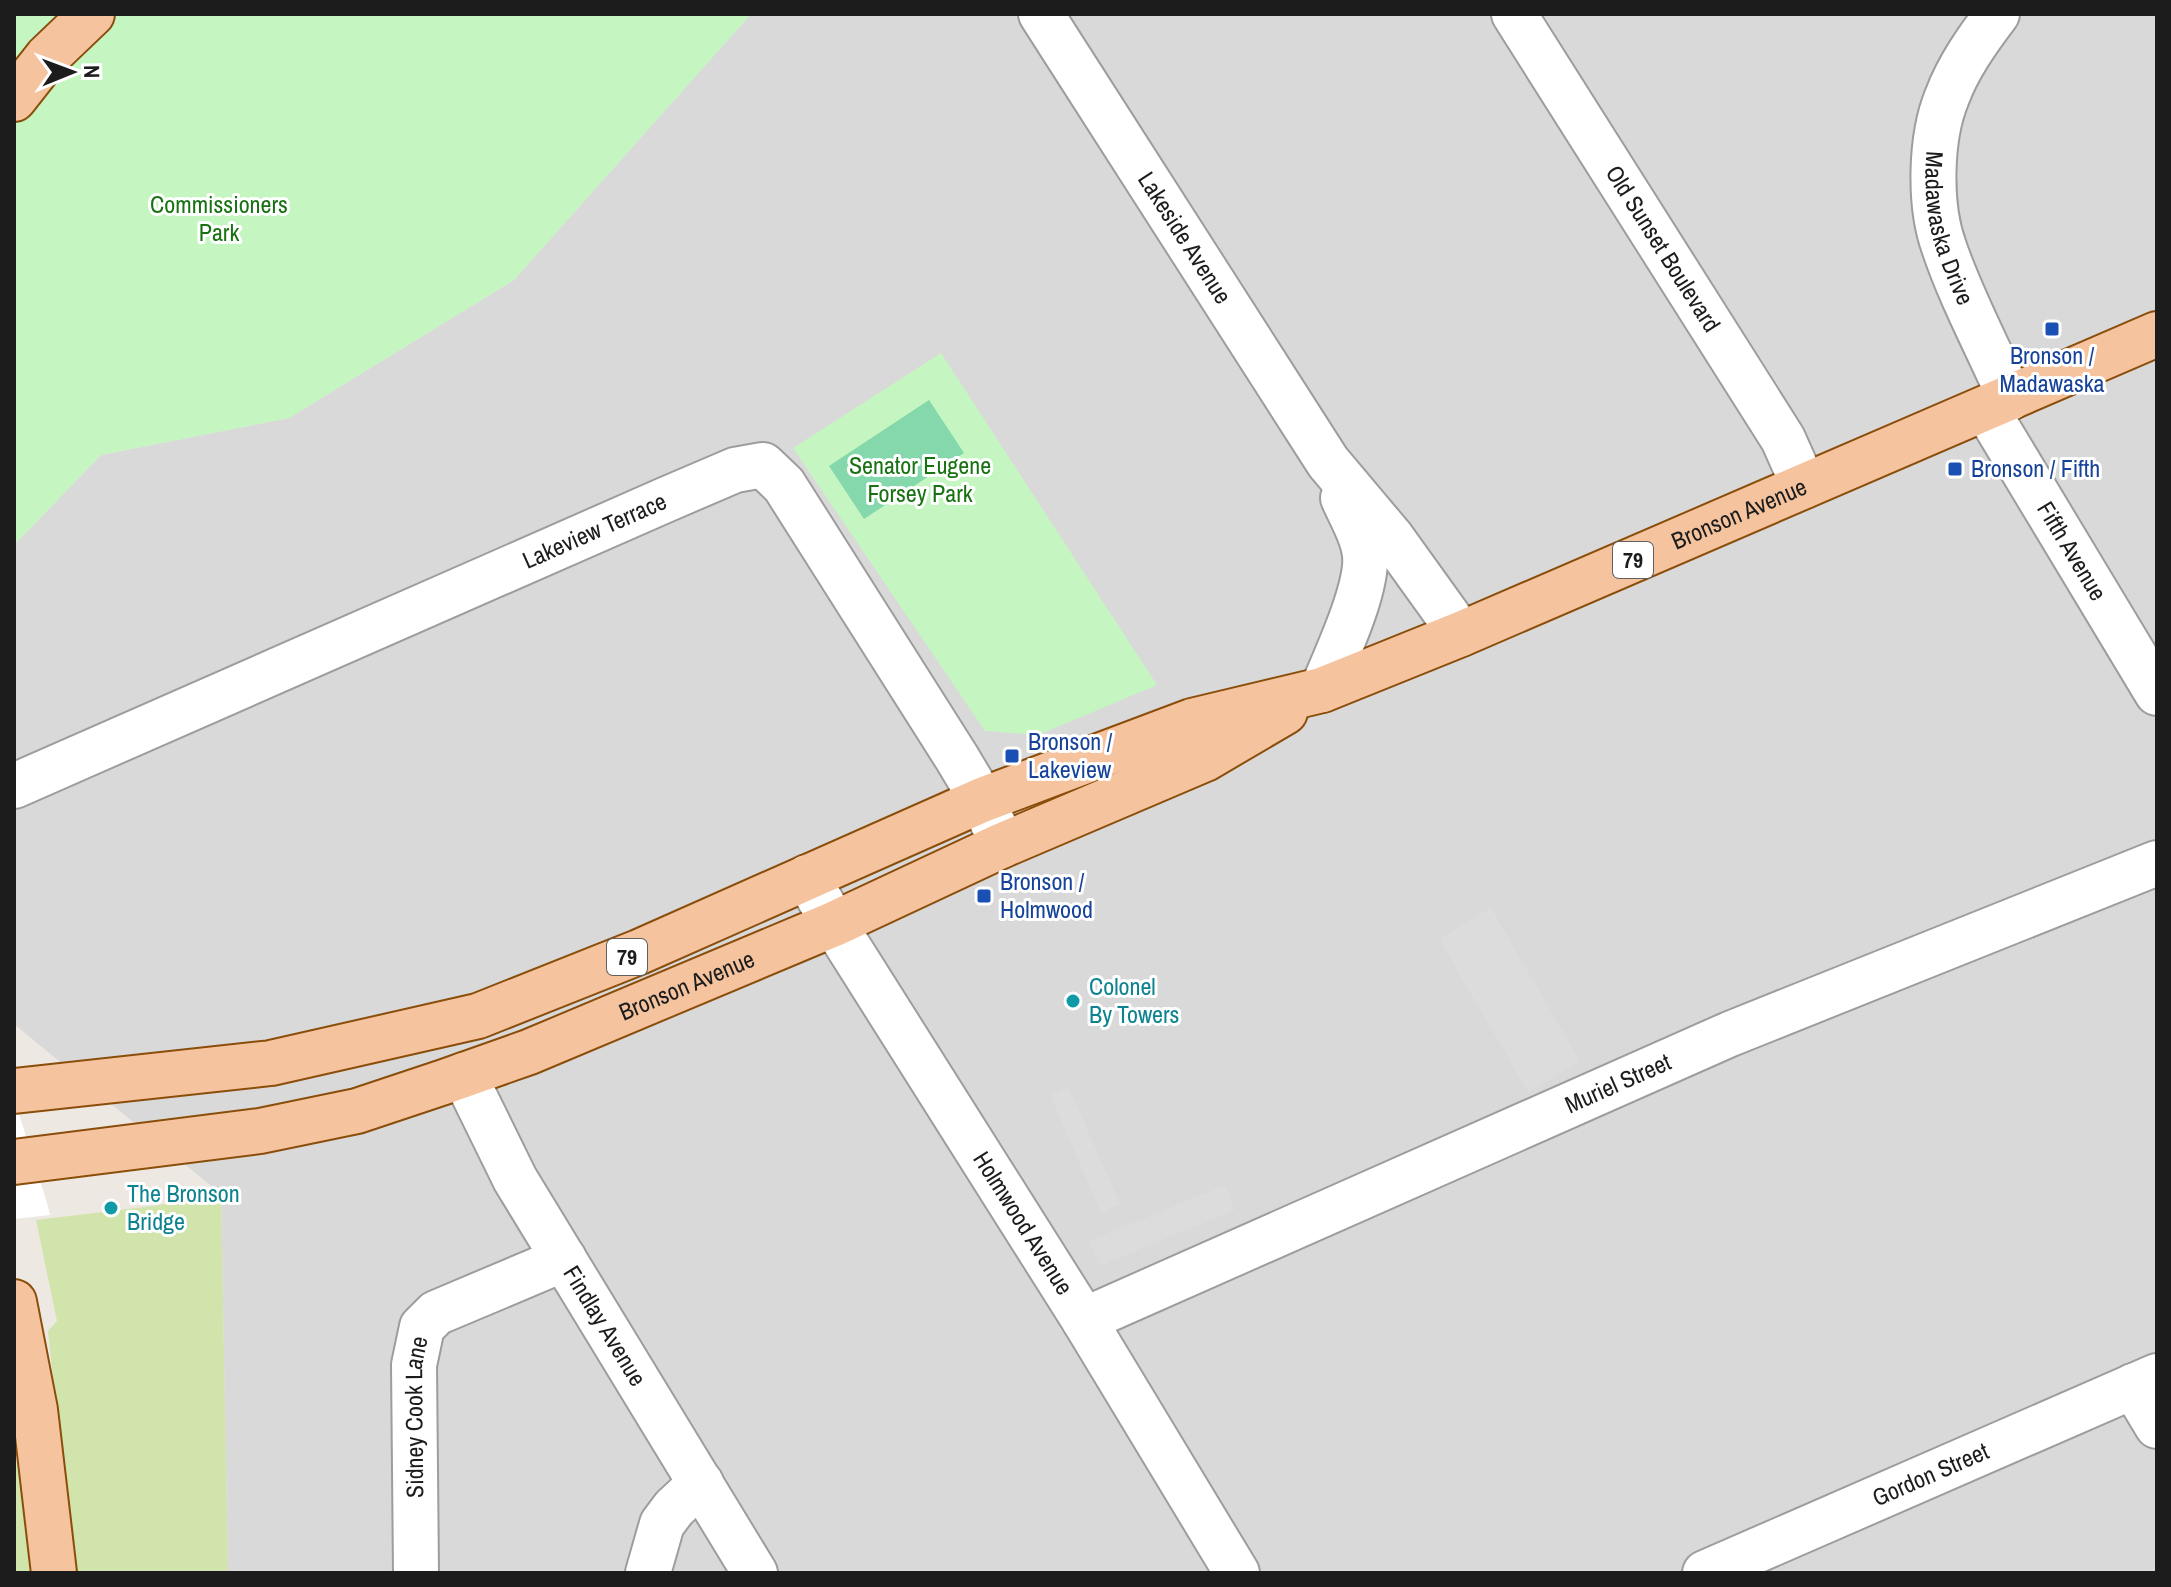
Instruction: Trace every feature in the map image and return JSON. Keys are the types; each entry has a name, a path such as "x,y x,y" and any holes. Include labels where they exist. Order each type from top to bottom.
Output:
{"main road":[{"path":"14,99 47,57 92,14"},
{"name":"Bronson Avenue","path":"14,1091 271,1063 478,1016 639,952 982,800 1192,721 1322,690 1461,634 2157,334"},
{"name":"Bronson Avenue","path":"24,1161 260,1131 357,1111 529,1052 834,924 1003,845 1205,759 1322,690"},
{"path":"14,1302 35,1410 54,1573"}],"street":[{"name":"Lakeside Avenue","path":"1041,14 1328,462 1392,538 1461,634"},
{"name":"Old Sunset Boulevard","path":"1514,14 1783,439 1804,486"},
{"name":"Madawaska Drive","path":"1997,14 1967,57 1946,98 1935,144 1934,196 1943,246 1998,403"},
{"name":"Fifth Avenue","path":"1998,403 2157,693"},
{"name":"Lakeside Avenue","path":"1322,690 1350,620 1365,568 1364,549 1328,462"},
{"name":"Lakeview Terrace","path":"14,786 665,500 735,470 763,465 784,485 982,800 1003,845"},
{"name":"Muriel Street","path":"1084,1320 1730,1034 2157,863"},
{"name":"Holmwood Avenue","path":"807,877 1084,1320 1237,1573"},
{"name":"Findlay Avenue","path":"464,1075 515,1179 755,1573"},
{"name":"Sidney Cook Lane","path":"416,1573 414,1365 422,1327 436,1313 564,1259"},
{"path":"2145,1381 2157,1426"},
{"name":"Gordon Street","path":"1734,1567 2145,1381"},
{"path":"648,1573 662,1524 701,1483"}],"shaded area":[{"path":"751,14 2157,14 2157,1573 228,1573 221,1194 14,1024 14,545 101,455 289,418 514,280"},
{"path":"1491,908 1580,1061 1528,1092 1439,939"},
{"path":"1069,1087 1120,1204 1101,1213 1050,1095"},
{"path":"1225,1185 1235,1210 1099,1266 1089,1241"}],"green space":[{"name":"Commissioners Park","path":"14,14 751,14 514,280 289,418 101,455 14,545"},
{"name":"Senator Eugene Forsey Park","path":"941,353 1157,685 1038,735 985,731 793,448"},
{"path":"929,400 964,453 864,519 829,466"},
{"path":"221,1194 228,1573 74,1573 48,1331 57,1321 36,1220 153,1206"},
{"path":"14,1447 35,1573 14,1573"}],"pier":[{"path":"14,1098 47,1203 50,1215 14,1219"}],"place":[{"name":"Bronson / Madawaska","path":"2052,329"},
{"name":"Bronson / Fifth","path":"1955,469"},
{"name":"Bronson / Lakeview","path":"1012,756"},
{"name":"Bronson / Holmwood","path":"984,896"},
{"name":"Colonel By Towers","path":"1073,1001"},
{"name":"The Bronson Bridge","path":"111,1208"}]}
